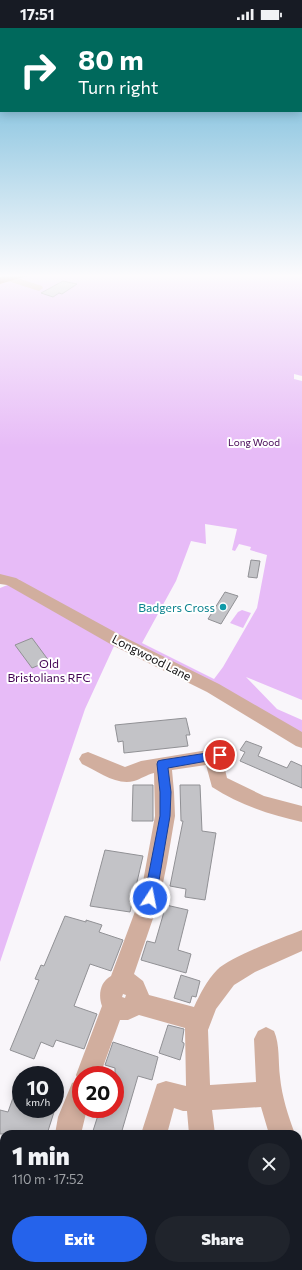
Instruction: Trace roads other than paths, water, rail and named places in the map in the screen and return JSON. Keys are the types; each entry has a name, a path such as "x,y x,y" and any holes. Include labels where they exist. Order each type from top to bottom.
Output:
{"street":[{"name":"Longwood Lane","path":"0,579 11,581 118,641 213,688 302,741"},
{"path":"88,759 124,775 133,774 141,768 216,756 219,782 237,794 253,802 302,814"},
{"path":"92,1066 123,998 150,898 165,816 165,792 162,764"},
{"path":"202,1130 196,1030 208,1001 226,977 247,964 302,940"},
{"path":"123,998 200,1020"},
{"path":"266,1039 266,1066 270,1094 281,1130"},
{"path":"155,1130 166,1093 183,1099 270,1094"},
{"path":"69,1130 72,1114"}],"place":[{"name":"Badgers Cross","path":"223,607"}],"park label":[{"name":"Long Wood","path":"254,442"},
{"name":"Old Bristolians RFC","path":"49,670"}]}
